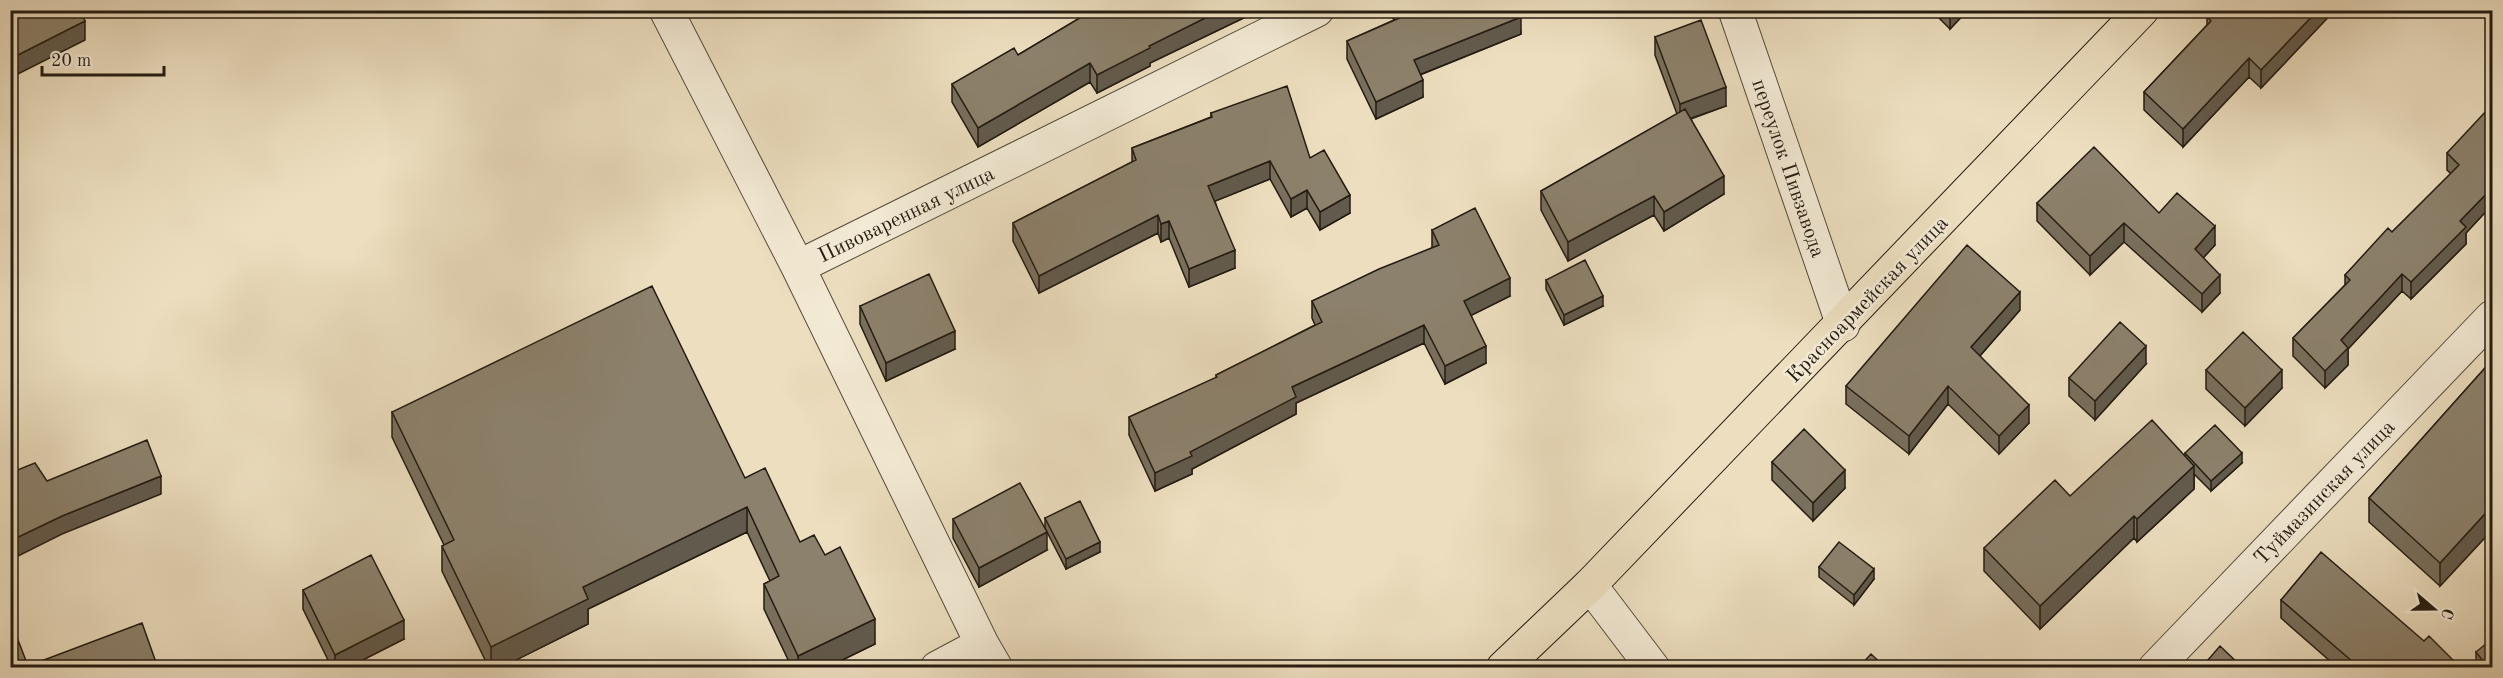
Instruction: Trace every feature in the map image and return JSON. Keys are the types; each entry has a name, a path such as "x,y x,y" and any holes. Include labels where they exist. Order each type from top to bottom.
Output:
{"main road":[{"name":"Красноармейская улица","path":"1503,668 1590,585 1843,325 2142,10"}],"street":[{"path":"666,10 798,267"},
{"name":"Пивоваренная улица","path":"989,656 798,267 1317,10"},
{"name":"переулок Пивзавода","path":"1735,10 1843,325"},
{"name":"Туймазинская улица","path":"2155,668 2493,317"},
{"path":"1590,585 1653,668"},
{"path":"937,668 989,656"}],"building":[{"path":"10,10 80,10 85,21 10,59"},
{"path":"1093,10 1221,10 1097,75 1090,63 978,128 952,84 1014,48 1018,55"},
{"path":"1398,10 1518,10 1521,17 1414,60 1423,80 1376,102 1347,41 1402,17"},
{"path":"2212,10 2318,10 2261,70 2249,58 2183,129 2144,92 2211,21 2207,16"},
{"path":"1701,20 1726,87 1680,104 1655,37"},
{"path":"1287,86 1310,158 1324,150 1350,195 1320,212 1307,190 1291,199 1270,161 1208,186 1235,250 1189,269 1169,221 1161,224 1158,215 1039,276 1013,223 1136,160 1132,148 1212,117 1211,113"},
{"path":"1685,109 1724,176 1664,212 1654,196 1568,242 1541,191"},
{"path":"2488,109 2493,113 2493,187 2460,221 2466,227 2411,282 2402,274 2341,340 2348,348 2325,371 2293,338 2350,280 2345,275 2388,228 2392,232 2459,165 2447,153"},
{"path":"2094,147 2159,213 2177,193 2215,226 2195,249 2220,275 2202,294 2124,223 2090,256 2037,203"},
{"path":"1475,208 1510,278 1464,301 1486,346 1445,366 1424,325 1292,387 1296,397 1190,452 1192,456 1155,473 1129,417 1217,377 1216,375 1322,322 1312,301 1379,269 1439,245 1432,230"},
{"path":"1967,245 2020,292 1971,347 2029,405 1999,436 1948,386 1909,436 1846,386"},
{"path":"1585,260 1603,296 1564,315 1546,280"},
{"path":"929,274 955,331 886,363 860,306"},
{"path":"652,286 745,478 765,468 800,542 814,535 825,555 840,547 875,619 798,656 764,584 779,576 747,507 583,587 588,599 491,647 442,546 454,540 392,412"},
{"path":"2120,322 2146,346 2095,401 2069,378"},
{"path":"2243,332 2282,370 2245,408 2206,370"},
{"path":"2493,359 2493,505 2440,563 2369,498"},
{"path":"2152,420 2194,466 2137,519 2134,516 2040,606 1984,548 2055,480 2070,496"},
{"path":"2215,425 2242,453 2211,481 2185,453"},
{"path":"1804,429 1845,470 1813,503 1772,462"},
{"path":"147,440 161,476 62,516 10,541 10,473 35,463 47,481"},
{"path":"1020,483 1047,532 979,568 953,519"},
{"path":"1080,501 1100,542 1066,559 1045,518"},
{"path":"1839,542 1874,569 1854,595 1819,567"},
{"path":"2321,552 2424,641 2429,636 2457,664 2454,668 2360,668 2281,600"},
{"path":"371,555 404,620 335,655 303,590"},
{"path":"10,619 28,666 142,623 158,668 10,668"},
{"path":"2493,638 2493,668 2489,668 2476,652"},
{"path":"2220,646 2243,668 2201,668"},
{"path":"1871,654 1886,668 1858,668"}]}
